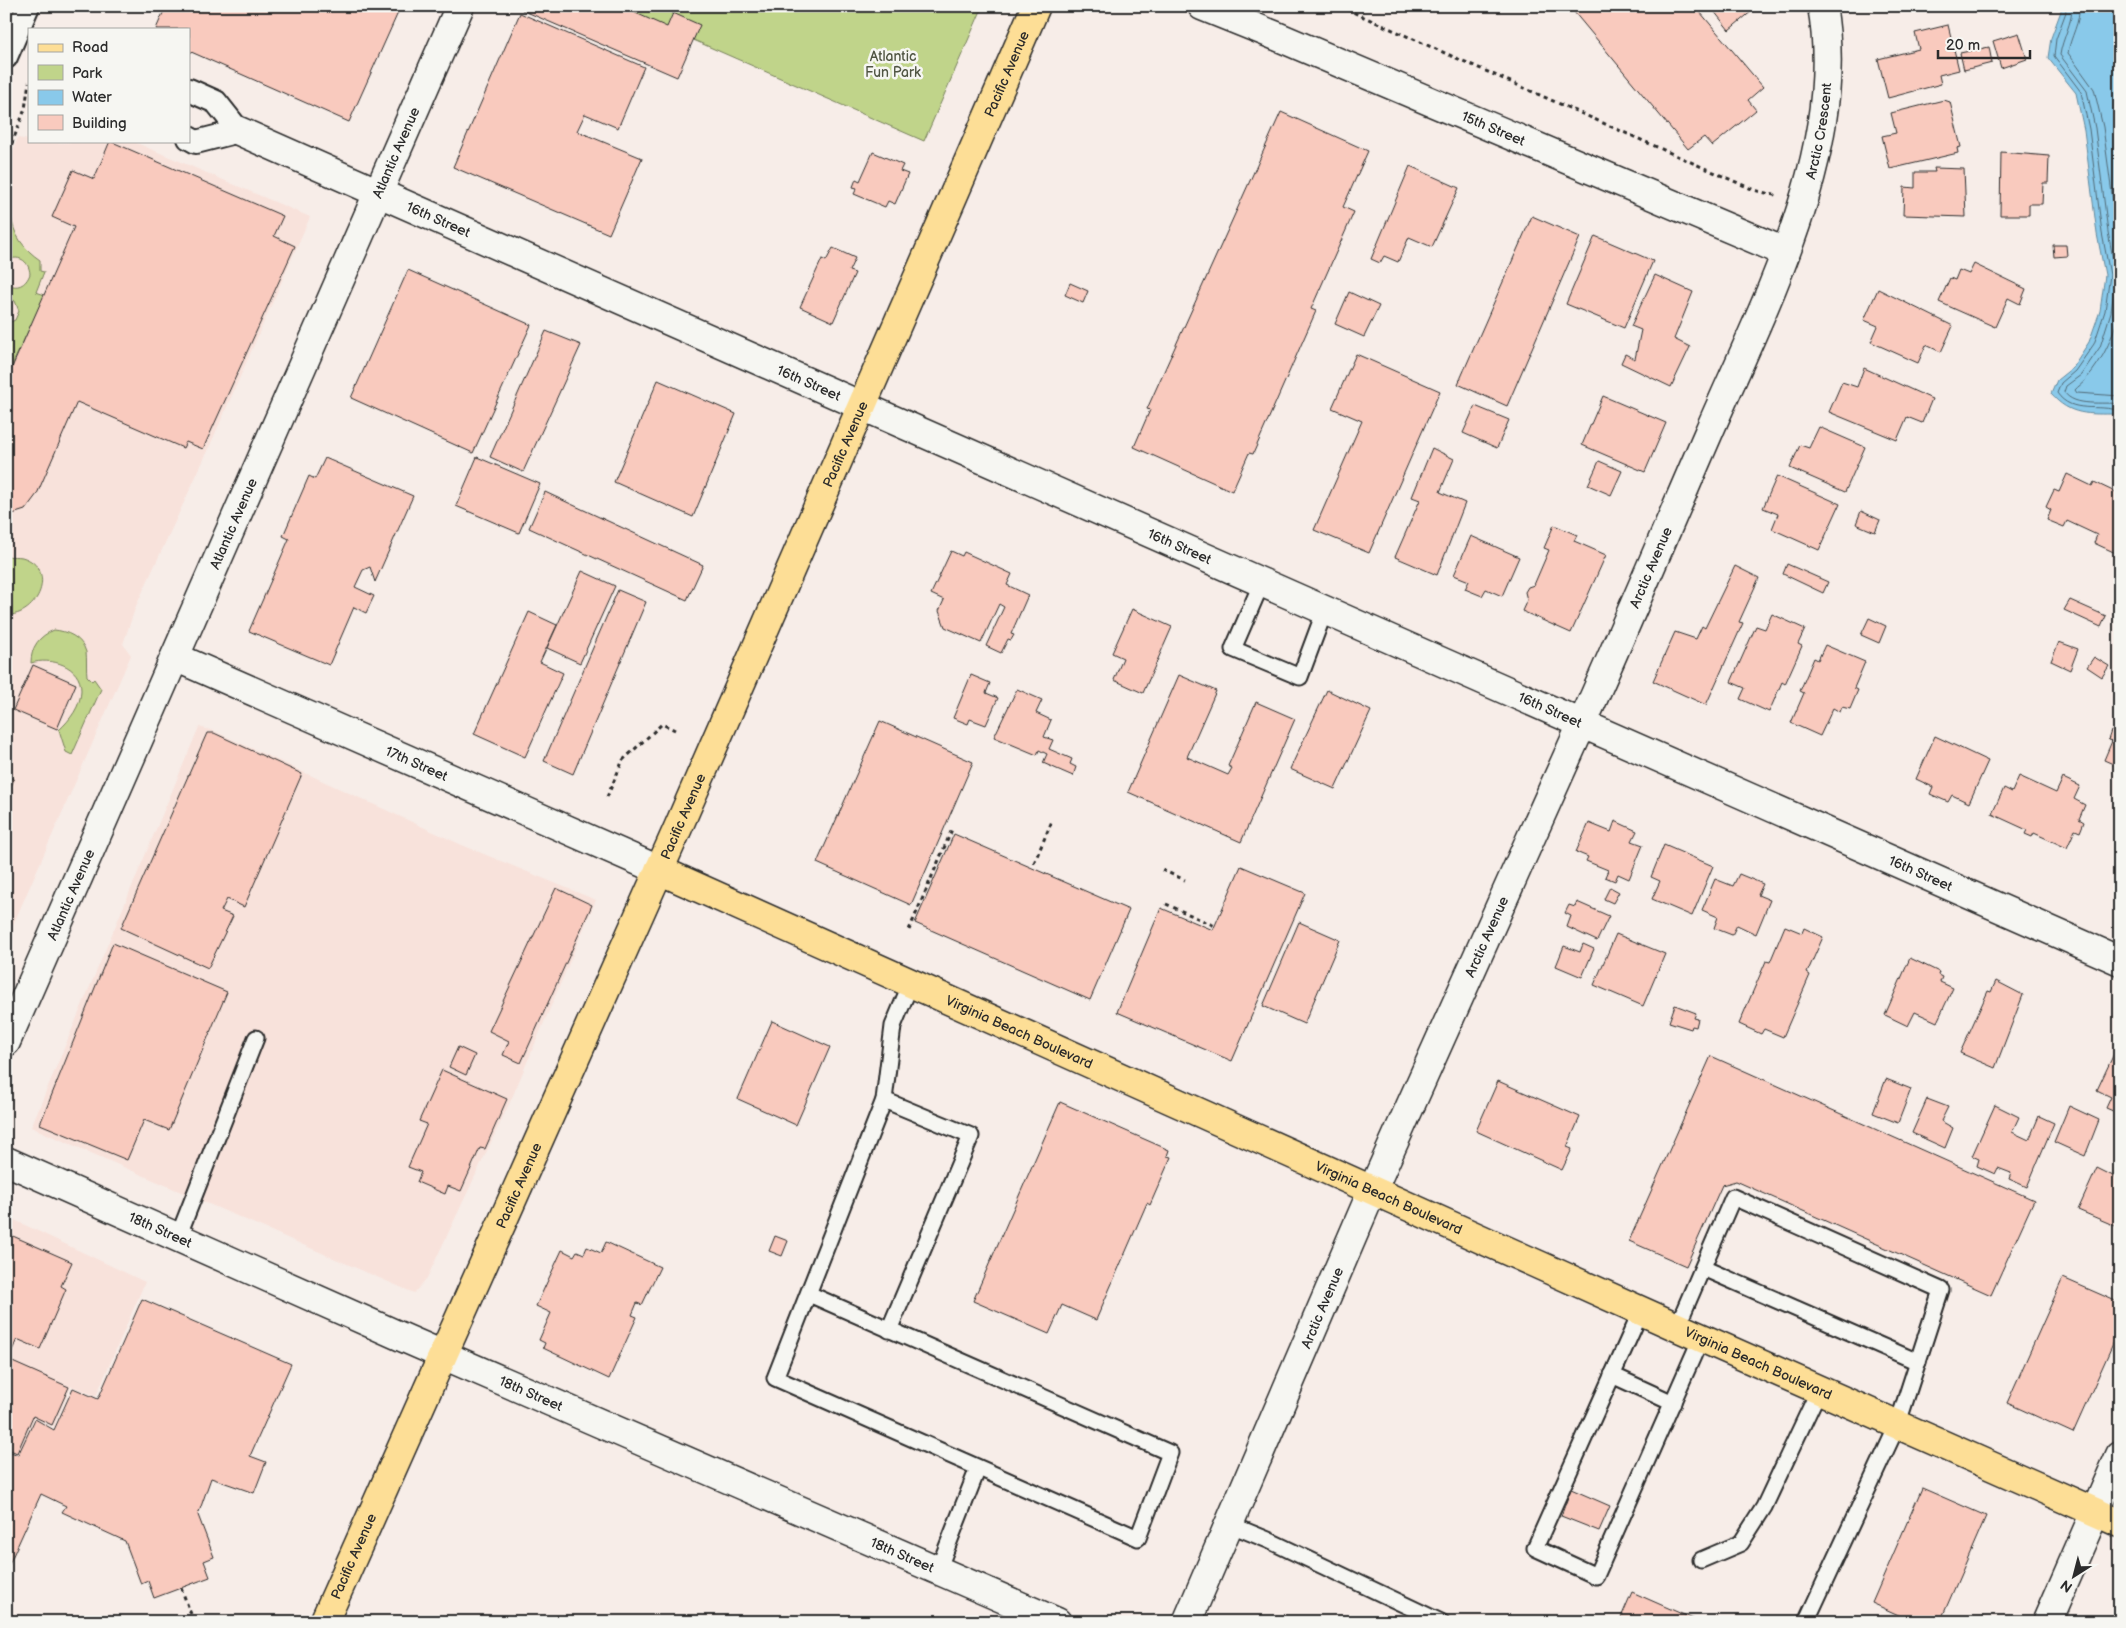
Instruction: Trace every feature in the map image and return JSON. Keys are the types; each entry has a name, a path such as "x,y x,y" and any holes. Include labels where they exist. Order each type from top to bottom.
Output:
{"main road":[{"name":"Pacific Avenue","path":"324,1622 659,870 1036,6"},
{"name":"Virginia Beach Boulevard","path":"659,870 1897,1426 2120,1523"}],"street":[{"path":"6,57 23,34 28,6"},
{"name":"Atlantic Avenue","path":"6,1042 460,6"},
{"name":"15th Street","path":"1202,6 1785,252"},
{"name":"Arctic Crescent","path":"1785,252 1803,203 1819,143 1825,104 1827,70 1822,6"},
{"name":"16th Street","path":"190,90 216,102 239,131 2120,961"},
{"path":"190,139 196,142 239,131"},
{"name":"Arctic Avenue","path":"1186,1622 1372,1191 1582,724 1785,252"},
{"name":"17th Street","path":"175,657 659,870"},
{"name":"18th Street","path":"6,1161 443,1355 1057,1622"},
{"path":"2046,1622 2120,1455"}],"lane":[{"path":"1262,582 1233,649 1300,677 1324,610"},
{"path":"809,1294 1170,1453 1138,1538 775,1378 884,1100 893,1026 911,983"},
{"path":"178,1238 256,1038"},
{"path":"884,1100 971,1136 890,1330"},
{"path":"1640,1311 1535,1548 1596,1576 1673,1403 1703,1268 1734,1197 1941,1290 1897,1426 1806,1622"},
{"path":"1703,1268 1918,1362"},
{"path":"1612,1375 1673,1403"},
{"path":"1701,1560 1741,1543 1764,1507 1819,1390"},
{"path":"938,1570 978,1468"},
{"path":"1229,1524 1268,1540 1441,1622"}],"path":[{"path":"1339,6 1754,190 1774,195 1776,188"},
{"path":"6,159 25,109 28,89"},
{"path":"607,797 623,760 662,724 675,730"},
{"path":"1034,864 1052,821"},
{"path":"909,930 952,827"},
{"path":"1162,870 1185,880"},
{"path":"1166,904 1215,926"},
{"path":"181,1588 194,1622"}],"shaded area":[{"path":"18,138 28,140 28,142 45,143 134,142 310,217 204,459 136,606 123,644 131,655 6,941 6,166"},
{"path":"199,727 214,731 462,845 596,900 511,1100 427,1278 414,1293 31,1127"},
{"path":"6,1216 145,1282 96,1396 71,1386 54,1427 34,1418 18,1454 6,1449"}],"green space":[{"name":"Atlantic Fun Park","path":"616,6 983,6 924,141"},
{"path":"6,192 10,200 14,229 20,241 40,260 40,271 44,272 36,292 45,295 6,378 6,324 15,320 19,311 15,301 6,298 6,283 14,286 24,284 30,274 28,265 19,258 6,261 6,249 11,241 6,228"},
{"path":"6,556 22,557 33,563 40,571 42,581 40,591 35,600 17,614 6,615"},
{"path":"54,630 68,633 81,642 86,652 87,676 92,681 94,679 101,689 72,755 66,752 59,730 77,707 81,696 80,681 70,669 55,662 39,661 31,663 34,647 44,635"}],"water":[{"path":"2060,6 2120,6 2120,418 2116,414 2089,413 2073,410 2058,401 2051,394 2057,380 2072,368 2089,342 2100,311 2105,275 2097,234 2084,130 2076,93 2048,58 2051,38 2061,11"}],"building":[{"path":"166,6 401,6 349,122 190,51 190,28 156,28"},
{"path":"524,6 620,6 667,27 673,13 700,25 677,77 522,10"},
{"path":"1569,6 1695,6 1763,87 1748,100 1756,110 1712,146 1704,137 1688,149"},
{"path":"1710,6 1758,6 1729,30"},
{"path":"520,13 644,67 618,128 585,114 577,131 642,158 609,234 453,167"},
{"path":"1948,25 1959,70 1939,75 1941,84 1888,98 1878,59 1919,49 1915,33"},
{"path":"2019,33 2027,59 2001,68 1993,41"},
{"path":"1989,47 1992,63 1964,70 1960,53"},
{"path":"1944,100 1950,102 1961,147 1957,148 1958,153 1890,169 1882,136 1896,133 1891,113"},
{"path":"1281,112 1368,151 1343,207 1354,212 1311,309 1316,311 1253,454 1249,453 1232,491 1134,447 1150,410 1147,409"},
{"path":"110,142 112,142 283,216 274,236 295,246 203,449 186,442 183,448 77,402 37,494 25,510 6,516 6,381 74,227 52,217 73,170 94,179"},
{"path":"873,152 903,165 900,171 908,174 895,204 888,201 885,207 854,194 857,188 853,187 856,179 860,181"},
{"path":"2001,152 2049,156 2048,183 2043,183 2042,204 2029,204 2029,215 2000,215"},
{"path":"1410,166 1459,188 1432,247 1409,237 1398,262 1384,256 1380,263 1371,259"},
{"path":"1934,168 1964,169 1966,217 1903,215 1904,187 1915,188 1915,172 1935,172"},
{"path":"1532,216 1580,237 1507,406 1458,384"},
{"path":"1595,236 1653,261 1624,328 1566,304"},
{"path":"2053,245 2066,245 2067,256 2054,257"},
{"path":"833,248 855,258 849,271 855,273 833,322 800,307 822,259 826,261"},
{"path":"1974,264 2026,289 2020,304 2008,298 1995,327 1939,302 1950,278 1955,280 1959,270 1969,274"},
{"path":"408,270 531,325 473,453 351,398"},
{"path":"1655,275 1693,292 1674,339 1690,347 1671,387 1621,363 1625,354 1635,359 1641,330 1631,326"},
{"path":"1070,283 1088,291 1083,303 1065,295"},
{"path":"1878,289 1953,326 1941,352 1926,345 1918,363 1871,342 1878,326 1864,320"},
{"path":"1349,292 1379,306 1364,337 1335,324"},
{"path":"546,331 581,345 523,472 490,457"},
{"path":"1356,354 1440,391 1369,553 1314,530 1362,421 1332,408"},
{"path":"1864,368 1932,399 1922,423 1907,417 1897,440 1829,412 1842,382 1857,387"},
{"path":"658,380 736,414 693,517 614,482"},
{"path":"1603,396 1666,423 1645,472 1582,445"},
{"path":"1475,406 1509,420 1497,448 1463,433"},
{"path":"1819,427 1865,447 1845,492 1790,468 1800,445 1809,448"},
{"path":"1432,448 1454,459 1440,492 1465,503 1437,575 1395,557 1420,500 1412,497"},
{"path":"477,457 540,484 519,533 456,506"},
{"path":"325,458 413,496 375,582 370,567 363,570 355,587 374,596 366,613 354,607 329,665 249,631 289,539 283,536 309,476 315,479"},
{"path":"1599,461 1622,471 1611,495 1588,485"},
{"path":"2067,474 2092,486 2094,482 2115,492 2117,488 2120,489 2120,555 2094,543 2097,535 2067,521 2064,527 2047,520 2051,510 2046,507 2054,490 2059,492"},
{"path":"1777,476 1840,504 1819,550 1772,529 1778,514 1763,508"},
{"path":"545,492 703,565 687,600 529,528"},
{"path":"1861,511 1880,520 1875,532 1856,524"},
{"path":"1554,525 1577,535 1574,541 1606,555 1571,633 1522,611 1527,600 1525,592 1528,587 1534,585 1549,550 1544,548"},
{"path":"1471,536 1519,557 1502,596 1486,589 1482,596 1465,589 1469,581 1454,575"},
{"path":"951,551 962,556 964,552 1012,574 1007,585 1028,595 1011,634 1014,635 1011,640 1008,639 1001,653 986,646 1004,607 999,604 981,643 945,627 939,611 944,600 931,594"},
{"path":"1787,564 1828,582 1823,593 1783,574"},
{"path":"1735,566 1759,578 1739,622 1743,623 1706,705 1653,681 1675,632 1696,639 1702,626 1705,628"},
{"path":"582,571 615,586 580,663 547,648"},
{"path":"618,590 646,602 573,774 544,761"},
{"path":"2070,600 2106,616 2101,627 2064,610"},
{"path":"1132,609 1172,627 1143,693 1114,680 1123,658 1112,653"},
{"path":"529,612 557,625 540,662 563,673 525,757 474,734"},
{"path":"1772,614 1805,629 1798,644 1802,646 1785,684 1782,682 1769,712 1740,699 1745,688 1731,682 1756,626 1765,629"},
{"path":"1869,618 1886,626 1879,643 1861,635"},
{"path":"2059,642 2078,649 2070,670 2051,661"},
{"path":"1825,645 1865,662 1854,688 1858,690 1850,709 1842,707 1840,712 1833,708 1820,736 1791,723 1804,693 1800,691 1814,658 1818,660"},
{"path":"2094,657 2109,666 2102,677 2087,667"},
{"path":"33,665 76,684 57,729 13,710"},
{"path":"971,675 990,683 986,693 998,698 986,725 970,719 968,724 953,718"},
{"path":"1179,675 1216,691 1187,757 1228,775 1232,768 1228,766 1256,702 1295,719 1241,842 1128,792"},
{"path":"1017,689 1042,700 1036,713 1051,720 1044,737 1053,740 1049,749 1072,759 1070,764 1076,767 1073,776 1043,763 1047,754 1039,750 1037,755 994,737"},
{"path":"1327,690 1371,711 1335,789 1290,769"},
{"path":"880,721 973,762 911,905 817,863"},
{"path":"2111,731 2120,734 2120,767 2104,760 2112,741 2108,740"},
{"path":"207,733 214,733 302,774 244,907 227,899 221,911 233,916 208,968 121,928"},
{"path":"1935,736 1988,761 1969,803 1952,795 1948,802 1930,794 1933,787 1916,779"},
{"path":"6,776 14,779 10,789 6,787"},
{"path":"2019,776 2056,793 2063,778 2080,786 2074,799 2085,805 2079,819 2084,822 2080,832 2075,830 2067,848 2034,833 2032,837 2025,834 2027,830 1992,814 2004,788 2012,792"},
{"path":"1615,821 1637,831 1632,841 1643,845 1629,879 1618,874 1615,881 1605,877 1608,870 1586,861 1588,857 1576,852 1589,823 1611,832"},
{"path":"954,834 1129,910 1090,1000 915,923"},
{"path":"1664,845 1713,866 1692,916 1652,899 1660,881 1651,877"},
{"path":"1241,866 1305,893 1232,1061 1117,1012 1161,908 1213,930"},
{"path":"1739,874 1763,884 1758,895 1770,900 1756,934 1737,925 1732,935 1714,928 1718,917 1702,910 1715,879 1733,886"},
{"path":"1610,887 1619,892 1613,903 1604,899"},
{"path":"556,888 592,905 521,1063 503,1055 509,1041 489,1031"},
{"path":"1577,902 1609,916 1597,941 1567,927 1571,916 1565,913 1569,905 1575,907"},
{"path":"1299,922 1340,940 1304,1024 1263,1006"},
{"path":"1785,926 1802,933 1804,928 1823,937 1807,973 1810,975 1783,1037 1764,1029 1761,1034 1739,1024 1766,961 1770,962"},
{"path":"1616,934 1665,954 1643,1006 1594,985"},
{"path":"113,943 227,992 169,1130 144,1120 127,1160 40,1124"},
{"path":"1583,944 1594,949 1582,977 1556,966 1564,946 1580,952"},
{"path":"1910,958 1939,972 1938,975 1942,977 1940,982 1953,988 1937,1022 1915,1012 1908,1026 1885,1015"},
{"path":"1996,981 2023,995 1995,1068 1960,1053 1988,991 1991,992"},
{"path":"1675,1005 1696,1013 1694,1018 1698,1019 1696,1027 1692,1026 1691,1029 1669,1022"},
{"path":"772,1021 830,1047 796,1125 738,1099"},
{"path":"2120,1041 2120,1114 2106,1108 2111,1097 2097,1090"},
{"path":"458,1047 475,1055 466,1075 449,1067"},
{"path":"1711,1056 2034,1200 1991,1295 1736,1181 1722,1185 1686,1266 1629,1241"},
{"path":"442,1070 507,1099 485,1149 480,1148 461,1191 448,1186 445,1194 417,1182 421,1172 408,1167 427,1124 419,1121"},
{"path":"1886,1079 1911,1089 1898,1123 1873,1113"},
{"path":"1498,1081 1580,1117 1567,1147 1572,1149 1562,1170 1476,1131"},
{"path":"1927,1099 1948,1107 1941,1121 1953,1128 1945,1148 1912,1133"},
{"path":"1060,1102 1169,1150 1167,1156 1171,1157 1150,1205 1147,1203 1096,1320 1062,1305 1049,1334 973,1301"},
{"path":"1995,1105 2019,1117 2012,1132 2029,1140 2039,1116 2054,1123 2027,1187 2009,1179 2011,1173 1998,1168 1995,1174 1977,1166 1979,1159 1972,1156"},
{"path":"2069,1106 2099,1120 2085,1156 2054,1142"},
{"path":"2120,1167 2120,1228 2078,1210 2097,1168 2115,1177"},
{"path":"6,1233 72,1262 61,1286 66,1289 40,1349 17,1339 8,1360 69,1387 52,1425 33,1416 17,1453 6,1448"},
{"path":"775,1236 788,1241 782,1256 769,1251"},
{"path":"606,1242 660,1267 642,1305 637,1303 632,1315 637,1317 609,1379 543,1348 545,1343 539,1340 551,1313 536,1306 562,1250 574,1256 577,1251 584,1254 587,1247 601,1253"},
{"path":"2063,1278 2120,1303 2120,1328 2073,1433 2007,1403"},
{"path":"142,1299 291,1364 250,1456 266,1462 254,1493 211,1478 198,1515 214,1557 204,1561 210,1577 154,1598 148,1581 141,1584 125,1541 62,1512 66,1506 41,1494 6,1571 6,1450 18,1455 35,1419 54,1430 73,1388 98,1399"},
{"path":"1922,1488 1986,1516 1940,1622 1914,1622 1872,1603"},
{"path":"1571,1489 1610,1506 1599,1531 1561,1516"},
{"path":"1632,1592 1700,1622 1619,1622"}]}
